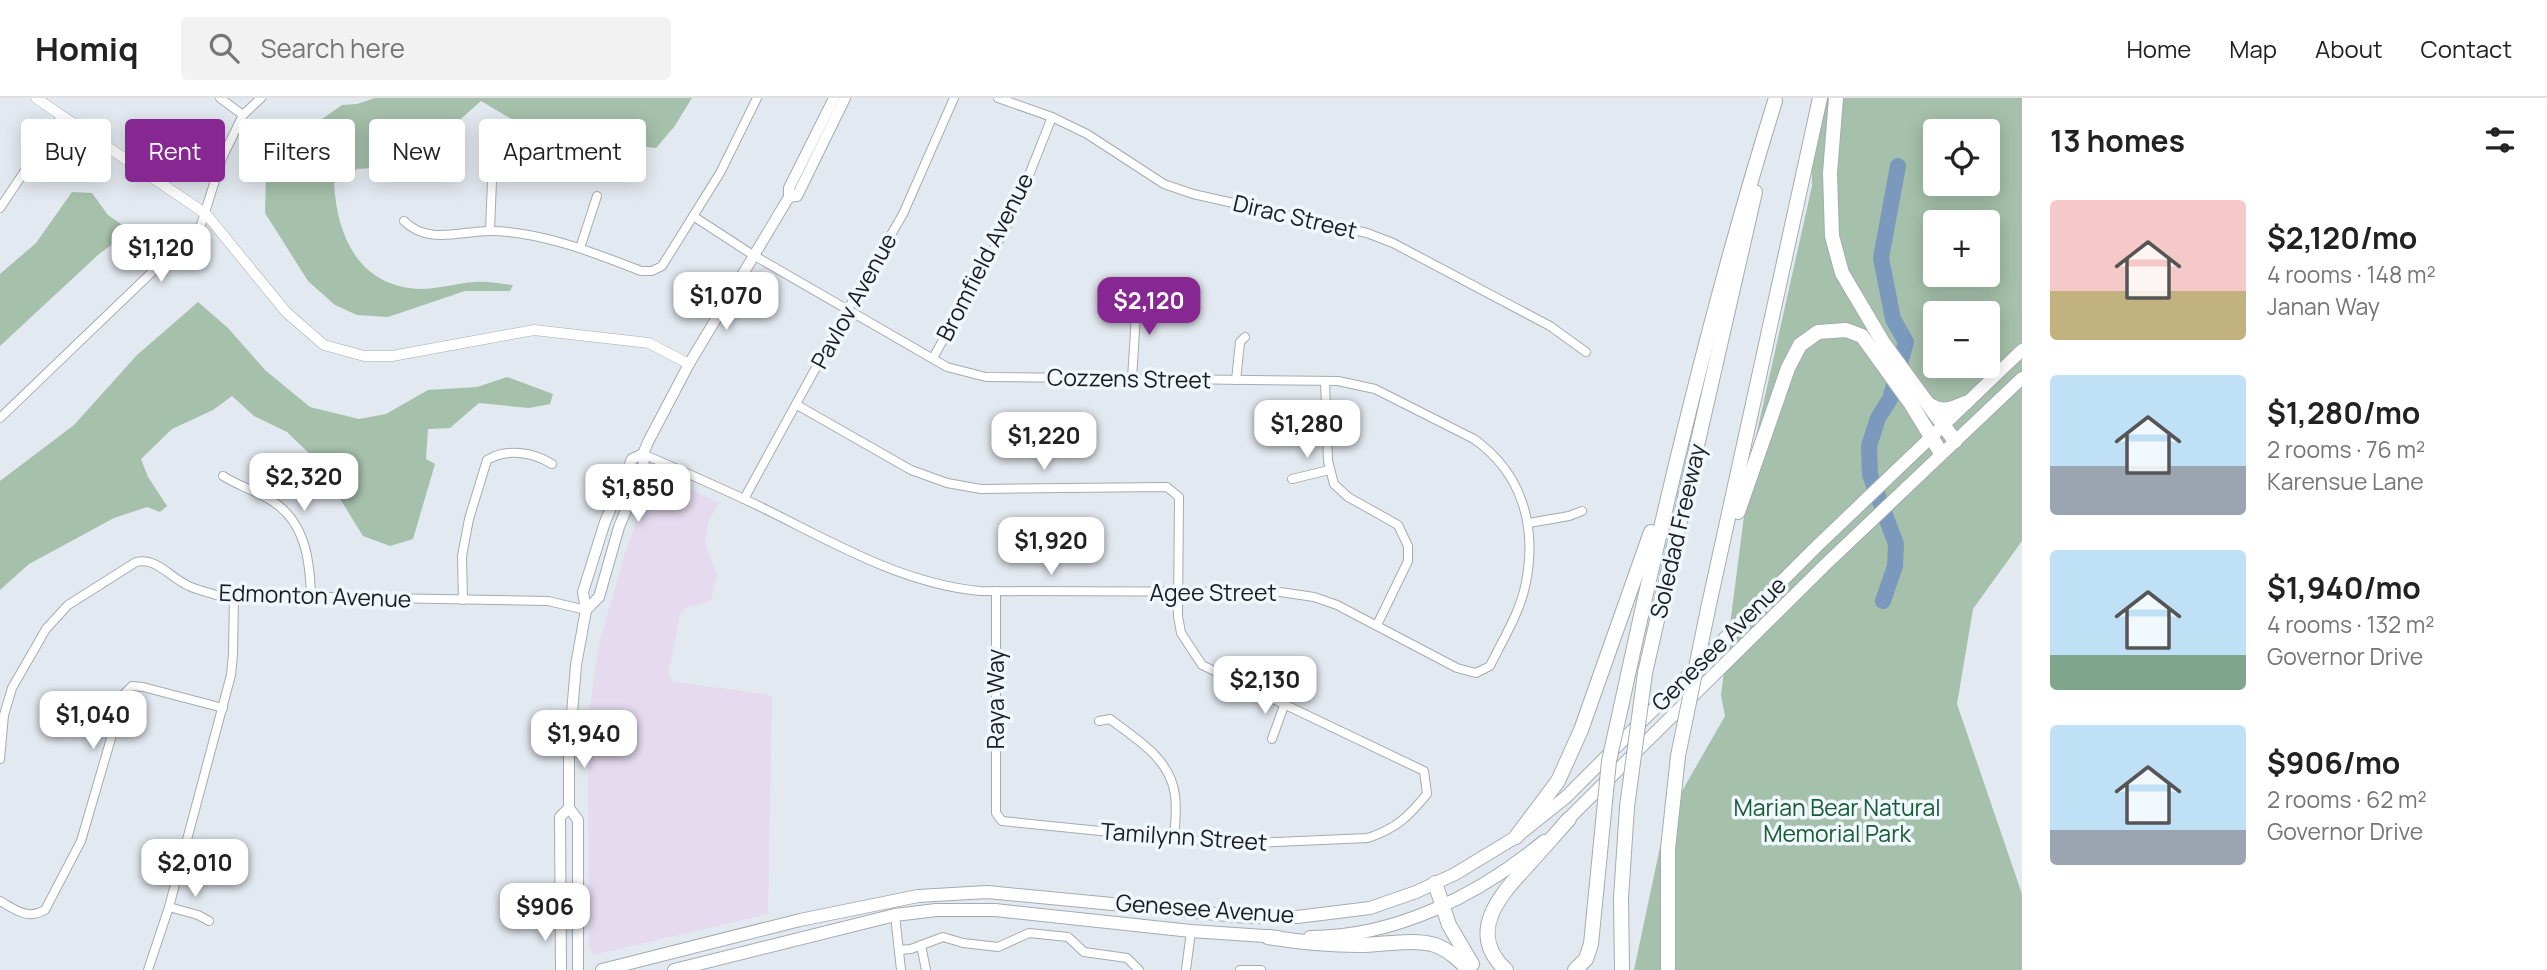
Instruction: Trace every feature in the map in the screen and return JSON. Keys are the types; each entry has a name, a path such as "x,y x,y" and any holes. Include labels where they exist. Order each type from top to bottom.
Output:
{"highway":[{"name":"Soledad Freeway","path":"1668,970 1668,849 1678,757 1820,98"},
{"path":"1836,98 1830,173 1832,236 1842,273 1922,402 1930,437 1941,453"},
{"name":"Soledad Freeway","path":"1622,970 1621,898 1627,807 1645,673 1775,99"},
{"path":"1516,837 1558,781 1581,730 1646,547 1685,420 1739,217 1775,99"},
{"path":"1717,573 1788,368 1800,345 1818,332 1846,330 1861,336 1955,441"},
{"path":"1922,402 1940,411 1965,403"},
{"path":"1575,970 1586,959 1591,944 1609,761 1685,420"},
{"path":"1506,970 1490,950 1487,929 1493,907 1505,889 1569,819"},
{"path":"1435,883 1449,925 1475,970"},
{"path":"1268,937 1313,944 1417,942 1434,945 1456,957 1469,970"}],"main road":[{"path":"586,610 599,597 619,527 644,467 643,454 689,364 789,197 789,188 834,98"},
{"path":"789,197 797,195 845,98"},
{"name":"Genesee Avenue","path":"602,970 800,920 918,896 987,892 1248,917 1297,917 1370,908 1435,883 1516,837 1566,797 1854,509 2022,350"},
{"name":"Genesee Avenue","path":"674,970 895,915 936,910 995,911 1268,937 1324,937 1397,923 1442,905 1493,880 1569,819 1860,530 2022,378"},
{"path":"579,970 578,820 569,808 570,733 576,665 586,610 583,592 605,522 632,459 643,454"},
{"path":"561,970 560,817 569,808"},
{"path":"1191,931 1196,911"}],"street":[{"path":"36,98 206,214 286,312 324,345 364,356 392,356 534,330 570,339 649,343 689,364"},
{"path":"220,98 243,115"},
{"path":"0,418 201,225 222,158 243,115 261,98"},
{"path":"404,221 413,230 429,236 489,230 580,247 641,271 652,271 662,266 693,216 736,145 757,98"},
{"name":"Pavlov Avenue","path":"744,499 903,214 954,98"},
{"name":"Dirac Street","path":"998,98 1052,117 1087,134 1164,184 1193,194 1367,233 1393,243 1550,326 1586,352"},
{"path":"0,208 61,117"},
{"name":"Bromfield Avenue","path":"933,358 1014,212 1052,117"},
{"path":"489,230 492,182"},
{"path":"580,247 597,196"},
{"name":"Cozzens Street","path":"693,216 753,255 947,367 986,377 1338,381 1375,389 1474,439 1507,471 1520,494 1529,523 1526,583 1490,666 1476,673 1458,668"},
{"path":"1129,309 1136,315 1132,379"},
{"path":"1236,380 1240,342 1245,338"},
{"path":"1325,381 1329,470 1334,484 1348,497 1398,525 1408,546 1408,561 1377,625"},
{"path":"797,405 911,470 947,483 981,489 1167,486 1180,497 1177,593 1181,633 1202,665 1285,703 1272,739"},
{"path":"463,600 464,543 487,460 500,452 539,456 552,464"},
{"name":"Agee Street","path":"643,454 876,563 935,584 959,589 996,591 1280,592 1314,597 1377,625 1458,668"},
{"path":"1292,479 1329,470"},
{"path":"223,476 270,499 299,529 310,565 311,597"},
{"path":"1529,523 1582,511"},
{"name":"Edmonton Avenue","path":"0,759 4,715 12,688 46,629 68,605 136,562 154,562 190,587 216,595 548,601 586,610"},
{"name":"Raya Way","path":"996,591 996,806"},
{"path":"148,970 169,907 223,708 233,654 234,596"},
{"path":"0,901 26,915 36,915 45,910 81,841 124,694 132,686 223,708"},
{"name":"Tamilynn Street","path":"996,806 996,813 1002,821 1007,822 1229,844 1257,844 1368,838 1406,820 1427,794 1424,771 1285,703"},
{"path":"1099,721 1110,719 1157,756 1165,767 1175,794 1174,839"},
{"path":"169,907 209,921"},
{"path":"895,915 901,970"},
{"path":"1186,970 1191,931"},
{"path":"899,950 943,937 963,943 998,947 1023,933 1068,937 1084,952 1127,957 1139,970"},
{"path":"921,945 926,970"},
{"path":"1240,970 1261,970"}],"shaded area":[{"path":"659,475 720,503 709,520 705,544 717,575 711,599 686,607 680,614 668,675 674,682 772,697 768,914 593,955 589,946 588,719 599,644 626,550 653,480"}],"green space":[{"path":"375,98 692,98 674,127 656,148 646,147 646,119 511,119 481,101 461,119 369,119 369,168 355,170 355,119 322,119 342,105 357,104"},
{"name":"Marian Bear Natural Memorial Park","path":"1814,98 2022,98 2022,541 1973,609 1957,704 2022,894 2022,970 1634,970 1666,819 1725,716 1721,695 1752,454 1812,186 1811,113"},
{"path":"266,182 336,182 336,203 346,240 367,269 382,279 400,286 421,289 475,282 513,285 510,291 465,291 388,317 357,315 335,305 308,281 265,213"},
{"path":"72,192 92,193 108,215 131,231 99,254 0,346 0,274 36,243"},
{"path":"198,302 228,328 265,370 310,407 359,419 386,414 428,390 477,387 507,377 553,394 550,404 529,408 479,403 450,428 428,429 426,459 435,464 413,539 390,546 363,536 316,460 287,432 254,416 232,396 213,410 172,429 141,459 148,477 167,506 160,512 147,507 114,518 29,564 0,590 0,481 74,425 137,355"}],"waterway":[{"path":"1883,601 1895,566 1896,544 1870,475 1869,446 1878,418 1890,399 1906,342 1893,319 1881,258 1898,166"}]}
